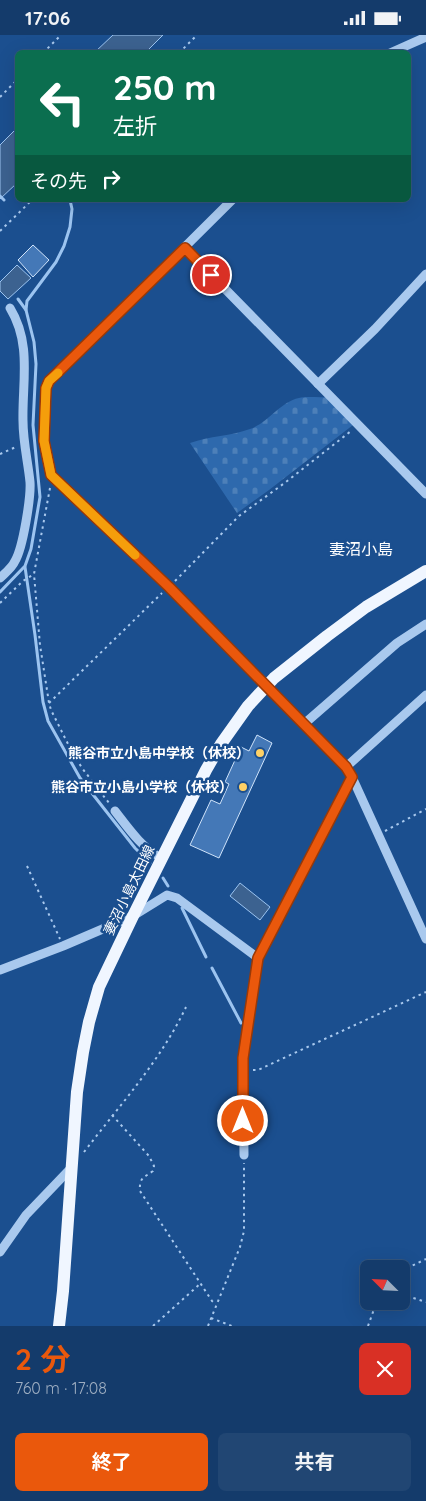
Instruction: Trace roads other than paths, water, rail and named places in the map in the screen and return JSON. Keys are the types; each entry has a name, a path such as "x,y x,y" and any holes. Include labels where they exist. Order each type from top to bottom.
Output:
{"main road":[{"name":"妻沼小島太田線","path":"59,1326 77,1092 89,1022 100,987 161,858 221,743 236,721 266,686 284,669 346,621 426,571"}],"street":[{"path":"397,50 426,37"},
{"path":"230,202 49,381 46,388 44,441 51,475 169,587 346,767 379,834 426,939"},
{"path":"185,248 426,494"},
{"path":"318,383 375,329 426,274"},
{"path":"0,578 14,564 19,553 28,508 30,483 24,443 24,349 21,333 10,308"},
{"path":"304,724 397,643 426,624"},
{"path":"346,767 426,695"},
{"path":"244,1155 243,1058 258,958 352,777"},
{"path":"116,811 139,841 161,858"},
{"path":"0,971 133,916 167,895 177,898 258,958"},
{"path":"0,1252 26,1215 72,1167"}],"waterway":[{"path":"0,196 4,200"},
{"path":"0,592 25,566 31,549 40,497 33,425 36,364 34,342 26,310 27,301 56,262 64,246 70,227 72,209 70,202"},
{"path":"18,299 26,310"},
{"path":"25,567 43,702 48,721 80,778 135,848 150,863"},
{"path":"163,878 168,886"},
{"path":"182,908 206,957"},
{"path":"212,968 241,1023"}],"place":[{"name":"熊谷市立小島中学校（休校）","path":"260,753"},
{"name":"熊谷市立小島小学校（休校）","path":"243,787"}],"district":[{"name":"妻沼小島","path":"361,549"}]}
